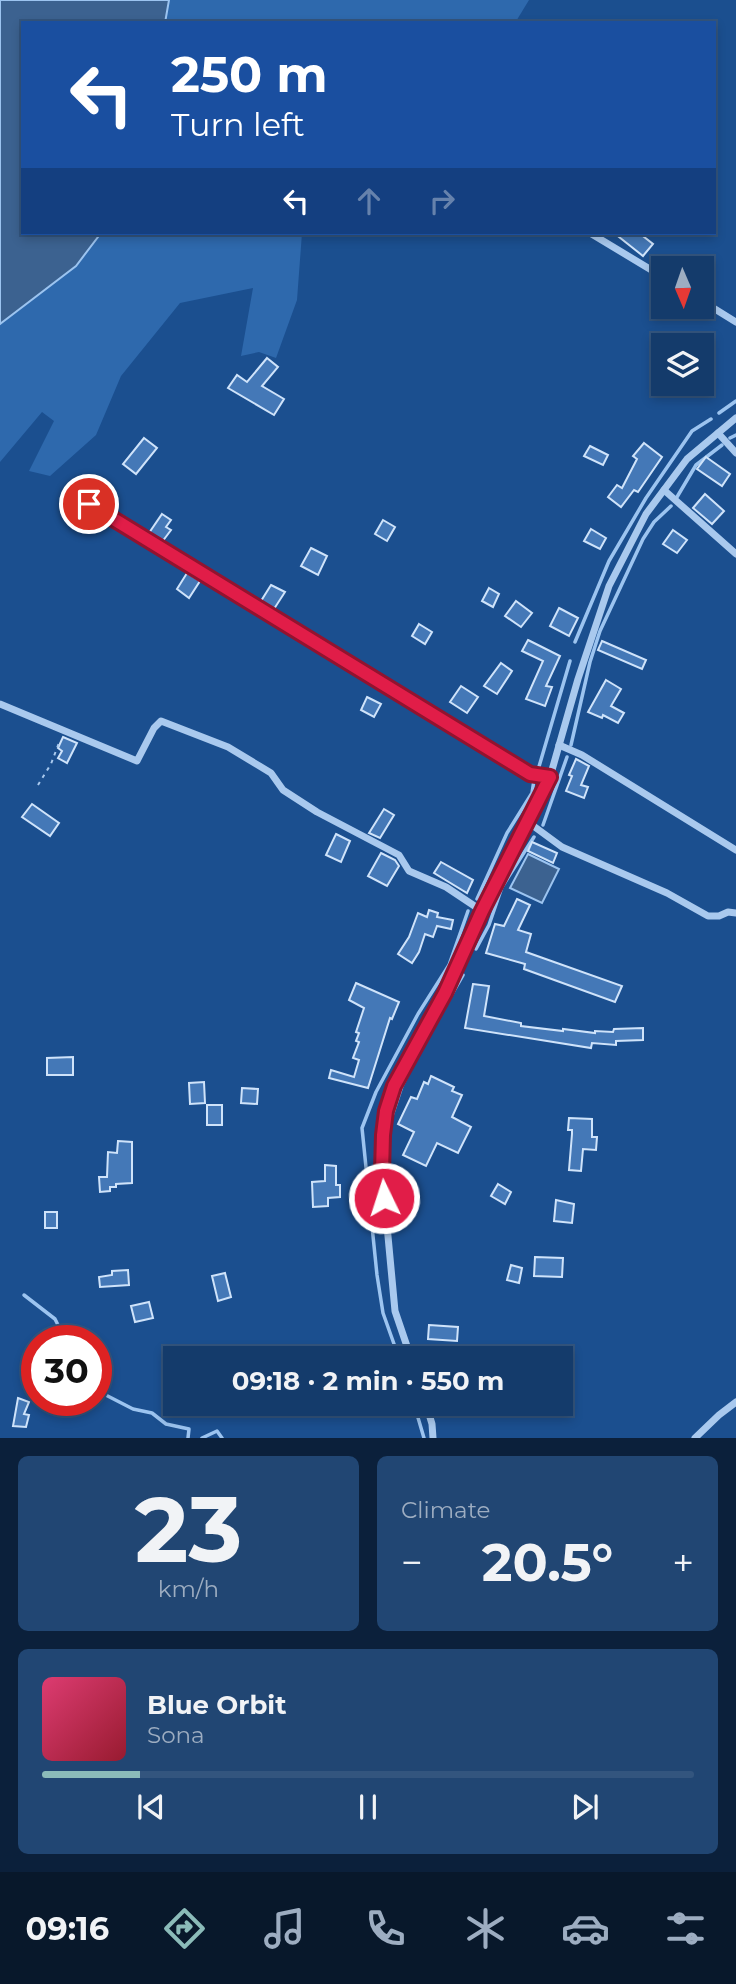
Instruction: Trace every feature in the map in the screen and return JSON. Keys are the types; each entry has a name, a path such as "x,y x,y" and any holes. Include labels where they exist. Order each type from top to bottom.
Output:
{"street":[{"path":"593,235 651,269"},
{"path":"714,308 736,322"},
{"path":"407,1346 395,1311 382,1172 386,1111 394,1086 445,993 482,911 550,777 578,679 610,586 646,514 687,460 736,418"},
{"path":"718,433 736,453"},
{"path":"664,490 736,554"},
{"path":"89,504 530,774 550,777"},
{"path":"0,704 137,761 154,728 161,721 228,747 271,773 283,790 317,812 399,855 409,871 446,887 482,911"},
{"path":"559,745 582,755 736,850"},
{"path":"528,821 562,847 667,893 708,916 736,913"},
{"path":"695,1438 736,1402"},
{"path":"430,1416 433,1438"}],"path":[{"path":"37,785 51,764 64,729"}],"shaded area":[{"path":"0,0 169,0 165,21 21,21 21,235 99,235 76,266 0,324"},
{"path":"169,0 529,0 516,21 165,21"},
{"path":"99,235 302,235 297,300 276,358 259,352 241,356 253,288 180,303 121,376 96,435 50,476 29,471 54,421 42,412 0,462 0,324 76,266"},
{"path":"528,854 559,869 542,903 510,888"}],"building":[{"path":"617,235 642,235 653,244 643,256"},
{"path":"267,358 278,367 262,386 284,399 274,415 228,388 237,375 247,382"},
{"path":"144,438 157,448 136,474 123,464"},
{"path":"644,443 662,457 638,492 634,490 621,507 608,497 617,485 622,488 637,459 633,456"},
{"path":"590,446 608,455 603,465 584,456"},
{"path":"706,457 730,474 722,486 697,469"},
{"path":"75,493 86,498 76,518 65,512"},
{"path":"705,494 724,511 712,524 693,508"},
{"path":"162,514 171,520 166,527 171,530 162,542 149,533"},
{"path":"383,520 395,527 387,541 375,534"},
{"path":"591,529 606,538 600,549 584,541"},
{"path":"673,530 687,540 677,553 663,544"},
{"path":"311,548 327,556 318,575 301,566"},
{"path":"187,573 200,581 189,598 177,589"},
{"path":"271,585 285,592 274,609 261,601"},
{"path":"489,588 499,594 493,607 482,601"},
{"path":"516,601 532,613 521,627 505,616"},
{"path":"559,608 578,618 569,636 550,626"},
{"path":"419,624 432,632 425,644 412,636"},
{"path":"528,640 560,656 546,686 552,687 545,706 526,699 543,661 522,651"},
{"path":"602,641 646,660 642,669 598,650"},
{"path":"501,663 512,671 497,694 484,686"},
{"path":"606,680 621,689 611,706 624,713 618,723 603,715 602,718 588,712"},
{"path":"461,686 478,697 467,713 450,702"},
{"path":"367,697 381,704 374,717 361,710"},
{"path":"63,737 77,743 67,763 58,758 62,751 58,748"},
{"path":"576,759 589,766 581,785 588,787 584,798 566,791"},
{"path":"32,804 59,823 50,836 22,817"},
{"path":"384,809 394,815 380,838 369,833"},
{"path":"336,834 350,841 341,862 326,855"},
{"path":"532,842 557,853 553,863 528,851"},
{"path":"381,853 395,860 399,866 387,886 368,876"},
{"path":"441,862 473,880 467,893 434,873"},
{"path":"517,899 530,905 518,930 531,934 526,952 622,986 615,1002 524,969 525,964 486,953 495,924 504,926"},
{"path":"429,910 438,913 437,917 453,920 451,929 437,926 433,937 425,934 412,963 398,954 409,937 418,913 427,917"},
{"path":"356,983 399,1002 392,1019 390,1018 368,1088 329,1078 331,1070 354,1077 359,1060 353,1058 359,1042 356,1041 359,1033 356,1032 364,1008 349,1000"},
{"path":"473,984 489,986 484,1016 521,1023 521,1026 563,1031 595,1033 643,1028 643,1040 616,1041 616,1045 592,1043 591,1048 465,1028"},
{"path":"73,1057 73,1075 47,1075 47,1058"},
{"path":"431,1076 454,1087 452,1091 462,1095 452,1117 471,1127 458,1153 437,1143 426,1166 403,1155 414,1132 398,1124 411,1097 417,1099 424,1082 428,1084"},
{"path":"204,1082 205,1103 190,1104 189,1083"},
{"path":"242,1088 258,1089 257,1104 241,1103"},
{"path":"207,1105 222,1105 222,1125 207,1125"},
{"path":"569,1118 592,1119 592,1137 597,1137 596,1150 583,1149 581,1171 569,1170 572,1130 568,1130"},
{"path":"118,1141 132,1142 132,1183 116,1184 116,1187 110,1187 110,1191 100,1192 99,1177 107,1177 108,1152 117,1153"},
{"path":"325,1165 336,1166 336,1185 340,1185 340,1197 328,1198 328,1206 313,1207 312,1182 325,1181"},
{"path":"498,1184 511,1192 505,1204 491,1196"},
{"path":"556,1200 574,1204 572,1223 554,1221"},
{"path":"45,1212 57,1212 57,1228 45,1228"},
{"path":"535,1257 563,1258 562,1277 534,1276"},
{"path":"511,1265 522,1268 519,1283 507,1280"},
{"path":"128,1270 129,1285 100,1287 99,1277 112,1275 112,1271"},
{"path":"225,1273 231,1297 218,1301 212,1276"},
{"path":"149,1302 153,1318 135,1322 131,1306"},
{"path":"429,1325 458,1327 457,1341 428,1339"},
{"path":"18,1398 21,1399 21,1416 29,1416 26,1427 13,1426"}],"waterway":[{"path":"719,413 736,401"},
{"path":"575,642 609,561 646,498 692,431 711,419"},
{"path":"730,438 736,435"},
{"path":"677,497 696,465 722,445"},
{"path":"571,745 600,631 643,539 654,522 671,506"},
{"path":"538,770 570,661"},
{"path":"543,825 567,757"},
{"path":"477,899 507,833 532,793 534,780"},
{"path":"476,949 489,925 502,887 534,837"},
{"path":"395,1346 383,1313 377,1275 362,1128 376,1092 418,1014 449,965 468,911"},
{"path":"423,1044 463,975"},
{"path":"388,1128 402,1086 420,1050"},
{"path":"24,1295 55,1319 58,1325"},
{"path":"112,1398 133,1409 152,1413 166,1424 189,1429 188,1438"},
{"path":"418,1416 424,1438"},
{"path":"202,1438 217,1431 222,1438"}],"route":[{"path":"89,504 530,774 550,777 482,911 445,993 394,1086 386,1111 383,1135 384,1198"}]}
